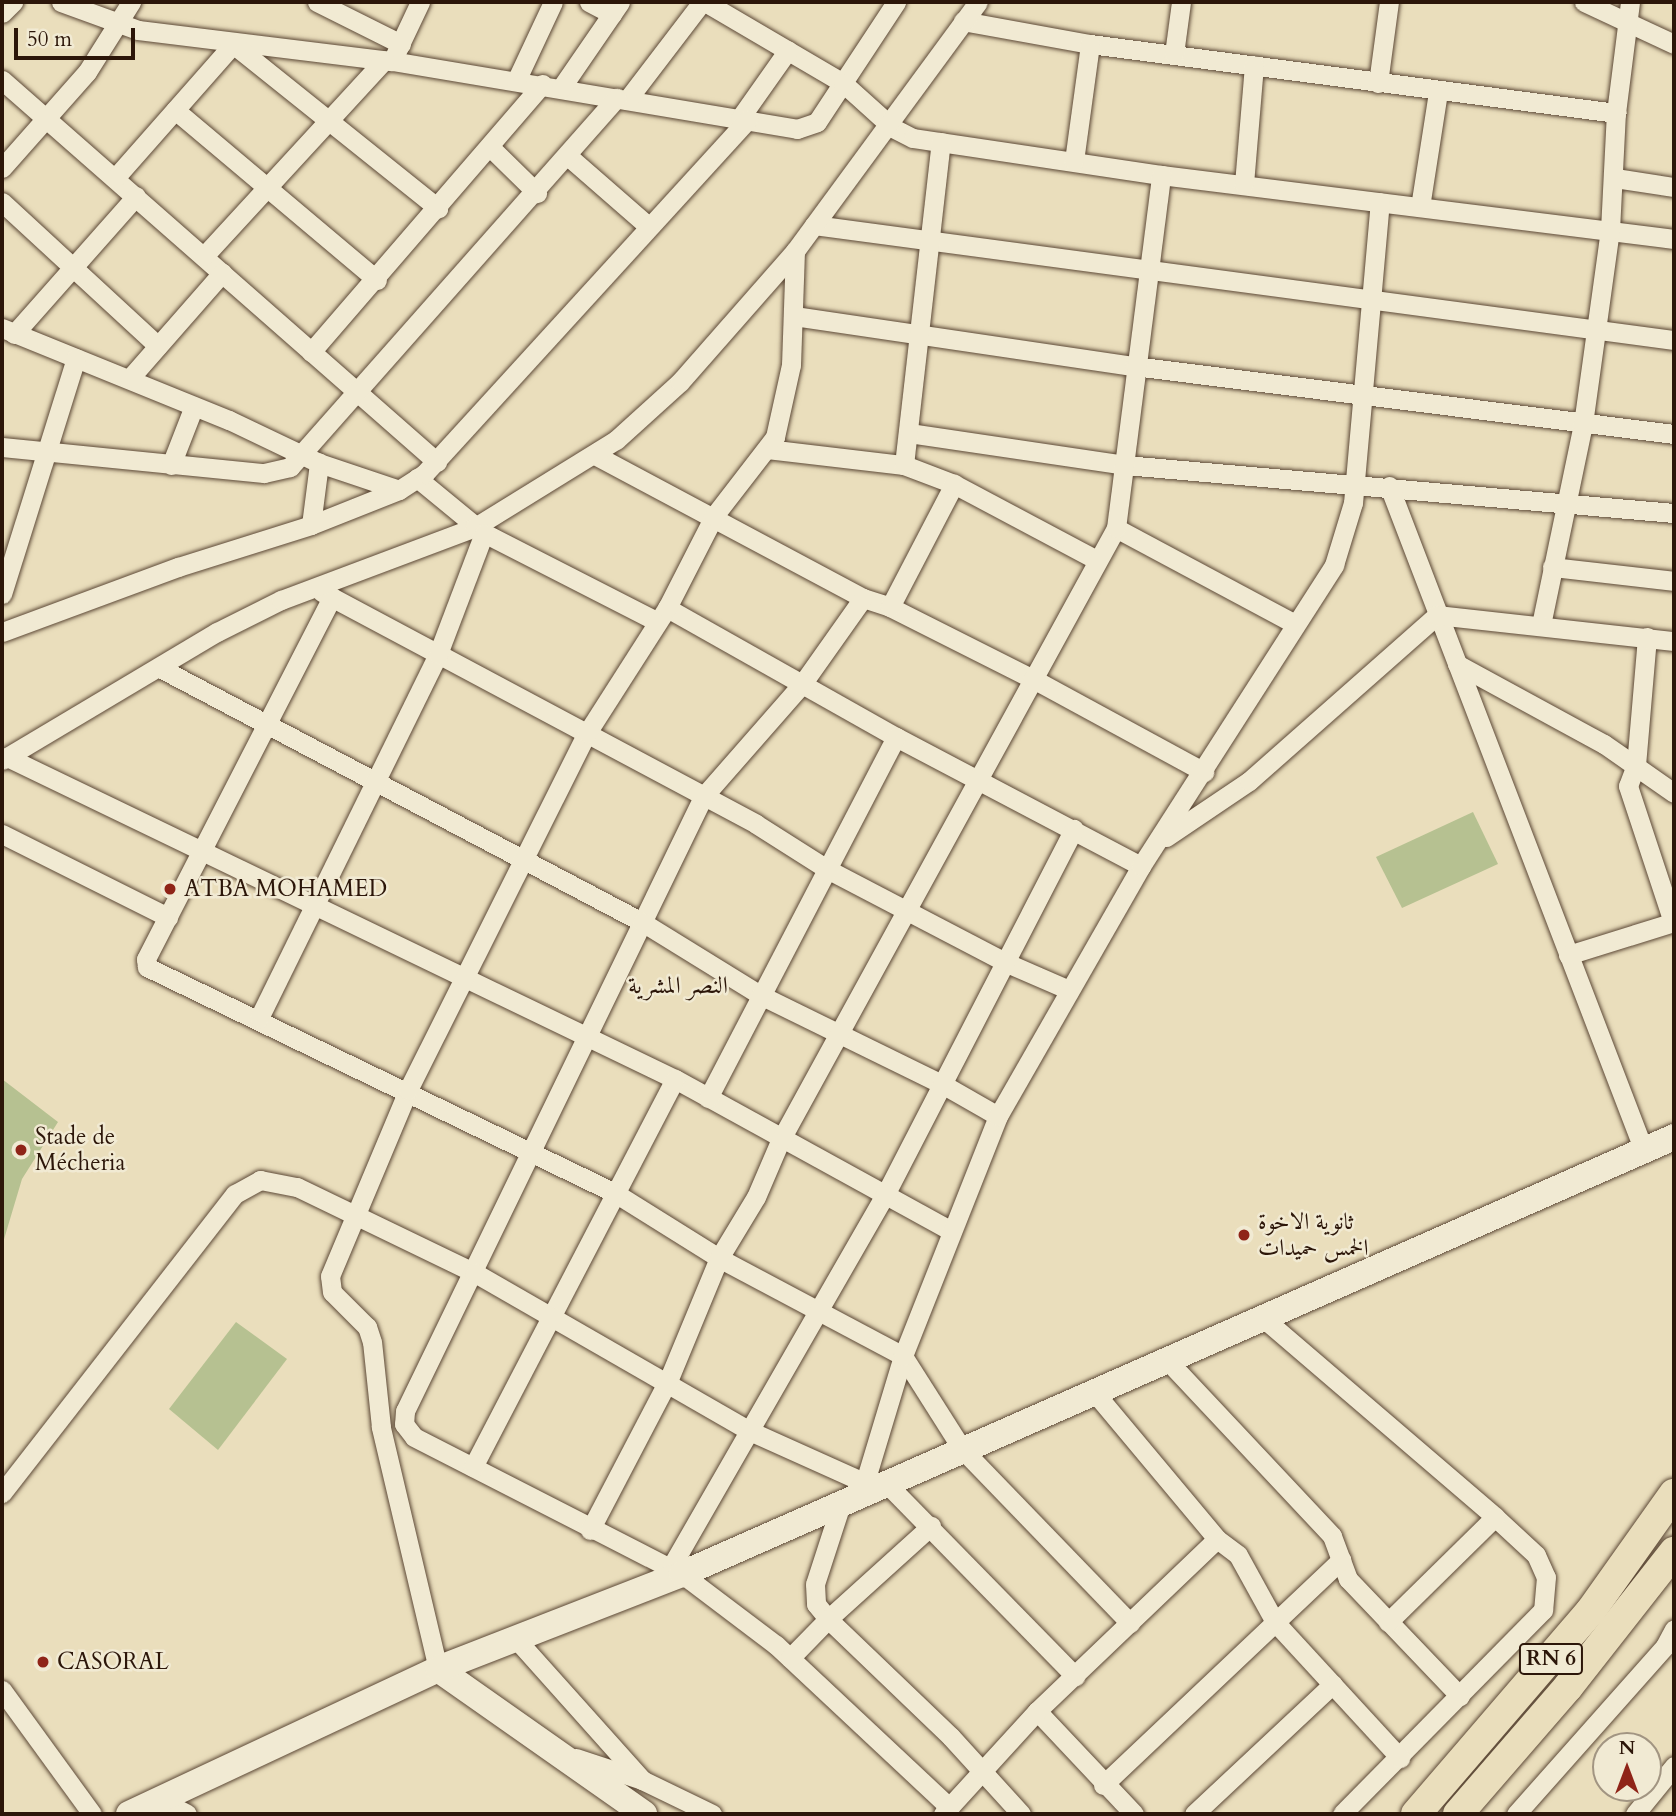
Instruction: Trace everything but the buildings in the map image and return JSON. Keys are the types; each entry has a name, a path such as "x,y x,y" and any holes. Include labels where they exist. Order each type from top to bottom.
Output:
{"main road":[{"path":"129,1814 438,1670 517,1640 1095,1393 1674,1137"},
{"name":"RN 6","path":"1416,1814 1590,1612 1674,1494"},
{"name":"RN 6","path":"1458,1814 1576,1677 1674,1552"},
{"path":"438,1670 644,1814"}],"street":[{"path":"2,13 13,2"},
{"path":"61,2 120,24 233,44 392,55 516,81 807,128 817,122 895,2"},
{"path":"2,168 87,72 120,24 131,2"},
{"path":"317,2 392,55"},
{"path":"204,256 392,55 420,2"},
{"path":"516,81 553,2"},
{"path":"311,352 377,280 490,146 551,86 616,8 589,2"},
{"path":"2,447 264,473 290,467 622,99 703,2 843,83 902,134 1161,175 1674,239"},
{"path":"5,758 245,618 314,588 479,530 595,455 680,382 795,251 887,122 978,2"},
{"path":"1174,54 1181,2"},
{"path":"1377,83 1390,2"},
{"path":"1584,2 1628,11 1674,44"},
{"path":"1541,625 1584,424 1610,230 1615,178 1616,113 1628,11"},
{"path":"963,21 1090,44 1438,92 1616,113"},
{"path":"115,178 233,44"},
{"path":"233,44 438,208"},
{"path":"1074,161 1090,44"},
{"path":"2,632 311,525 399,489 417,478 437,462 744,118 788,50"},
{"path":"1244,184 1254,65"},
{"path":"2,79 437,462"},
{"path":"1420,207 1438,92"},
{"path":"175,110 377,280"},
{"path":"904,465 917,332 941,142"},
{"path":"490,146 537,193"},
{"path":"569,158 648,226"},
{"path":"590,1530 668,1381 719,1258 756,1197 780,1141 1116,528 1134,366 1161,175"},
{"path":"1615,178 1674,187"},
{"path":"136,196 8,331 131,378 319,463 399,489"},
{"path":"2,202 158,346"},
{"path":"1021,1814 951,1737 828,1619 816,1604 815,1584 862,1491 903,1356 998,1116 1141,866 1160,841 1334,565 1352,515 1374,302 1380,202"},
{"path":"814,225 1146,272 1674,340"},
{"path":"438,1670 381,1427 372,1342 367,1327 329,1284 353,1213 408,1090 587,733 625,667 663,615 714,516 767,449 786,398 794,316 795,251"},
{"path":"131,378 222,273"},
{"path":"794,316 1363,397 1674,434"},
{"path":"2,594 43,452 76,358"},
{"path":"171,465 194,406"},
{"path":"909,433 1125,465 1674,513"},
{"path":"767,449 904,465 954,484 1097,560"},
{"path":"595,455 714,516 863,598 890,607 1033,678 1204,772"},
{"path":"311,525 319,463"},
{"path":"417,478 479,530 663,615 802,684 896,737 979,777 1141,866"},
{"path":"890,607 954,484"},
{"path":"1389,486 1644,1151"},
{"path":"1116,528 1295,624"},
{"path":"260,1017 312,906 438,654 479,530"},
{"path":"1552,567 1674,581"},
{"path":"314,588 587,733 827,869 906,907 1007,963 1069,990"},
{"path":"332,597 167,917 146,959 147,967 260,1017 615,1193 719,1258 903,1356 962,1449 1130,1623"},
{"path":"863,598 802,684 703,797 589,1039 531,1151 475,1273 405,1412 404,1424 414,1437 590,1530 677,1571 790,1658 947,1811 1037,1711 1217,1539"},
{"path":"1160,841 1248,781 1437,615 1674,641"},
{"path":"1568,955 1674,922 1629,795 1629,779 1636,765 1647,637"},
{"path":"1457,664 1636,765 1674,793"},
{"path":"160,668 642,922 760,995 942,1084 998,1116"},
{"path":"708,1098 896,737"},
{"path":"5,758 312,906 465,975 589,1039 675,1079 780,1141 951,1231"},
{"path":"677,1571 885,1195 1074,829"},
{"path":"2,834 167,917"},
{"path":"473,1467 675,1079"},
{"path":"2,1493 235,1194 248,1184 277,1180 353,1213 475,1273 668,1381 752,1432 930,1525 1075,1676"},
{"path":"1262,1317 1495,1517 1541,1562 1546,1603 1460,1696 1342,1814"},
{"path":"1167,1360 1332,1536 1348,1579 1460,1696"},
{"path":"1095,1393 1217,1539 1238,1555 1275,1622 1400,1758"},
{"path":"1388,1622 1495,1517"},
{"path":"790,1658 828,1619 930,1525"},
{"path":"1104,1785 1341,1560"},
{"path":"1516,1814 1665,1646 1674,1629"},
{"path":"517,1640 642,1780"},
{"path":"1194,1814 1333,1684"},
{"path":"2,1690 92,1814"},
{"path":"1037,1711 1134,1814"},
{"path":"555,1752 642,1780 712,1814"},
{"path":"1635,1814 1666,1788 1674,1766"},
{"path":"160,1800 187,1814"}],"green space":[{"path":"1473,812 1498,864 1402,908 1376,857"},
{"name":"Stade de Mécheria","path":"2,1079 58,1122 22,1179 2,1246"},
{"path":"236,1322 287,1359 218,1450 169,1409"}],"place":[{"name":"ATBA MOHAMED","path":"170,889"},
{"name":"Stade de Mécheria","path":"21,1150"},
{"name":"ثانوية الاخوة الخمس حميدات","path":"1244,1235"},
{"name":"CASORAL","path":"43,1662"}],"district":[{"name":"النصر المشرية","path":"678,986"}]}
